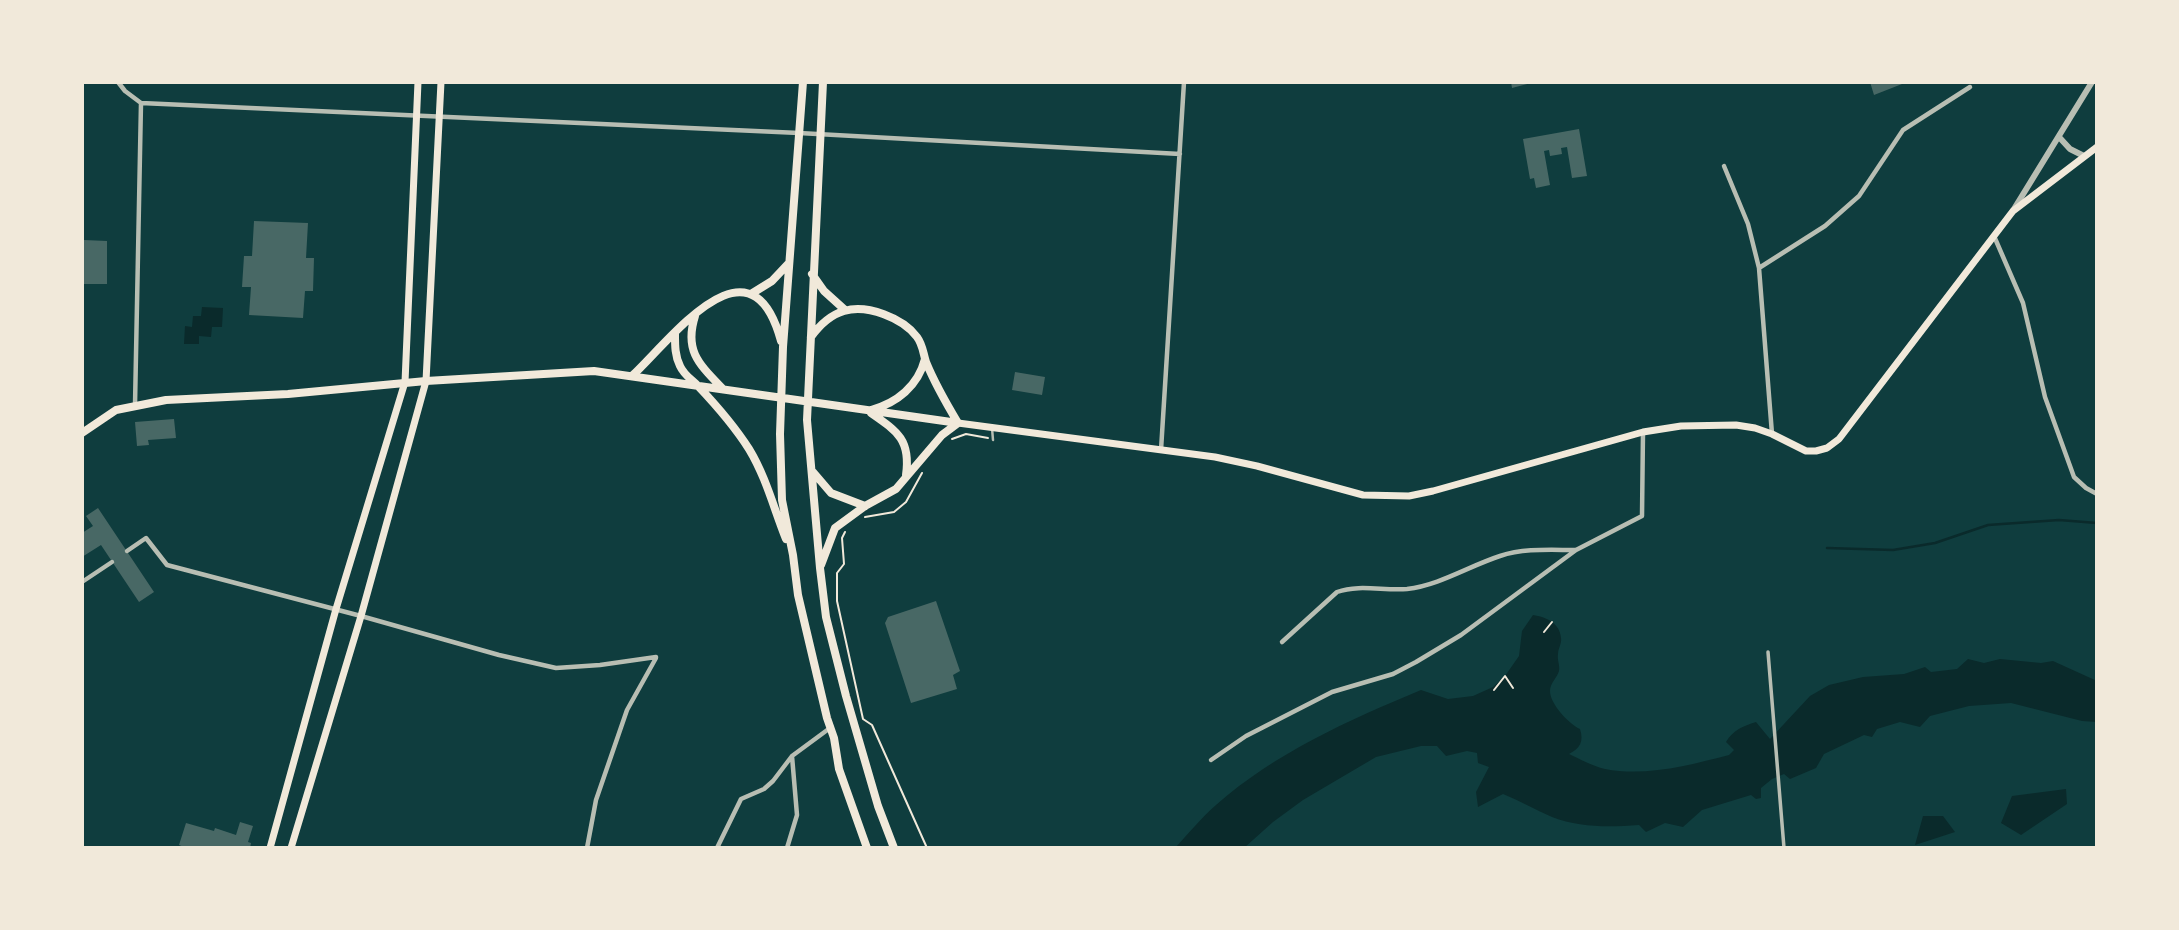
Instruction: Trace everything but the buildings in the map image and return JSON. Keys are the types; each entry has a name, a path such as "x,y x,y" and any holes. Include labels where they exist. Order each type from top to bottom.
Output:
{"main road":[{"path":"270,848 336,609 405,382 418,82"},
{"path":"291,848 361,615 426,381 441,82"},
{"path":"803,82 783,347 780,434 782,499 798,595 839,769 867,848"},
{"path":"823,82 807,421 820,568 826,617 846,696 878,806 894,848"},
{"path":"82,433 116,410 166,400 288,394 405,382 594,370 869,411 1215,457 1363,495 1409,496 1643,432 1681,426 1736,425 1772,434 1806,451 1816,451 1827,448 1839,439 2013,211 2097,147"},
{"path":"751,294 772,281 789,264"},
{"path":"812,274 824,291 845,310"},
{"path":"633,375 714,298 726,294 751,294 761,301 774,317 783,347"},
{"path":"811,337 824,322 845,310 862,310 897,320 915,334 920,342 944,402 958,423"},
{"path":"696,315 691,337 693,353 703,369 725,389"},
{"path":"675,334 680,366 686,376 696,384 748,448 759,467 793,555"},
{"path":"869,411 893,402 909,389 925,359"},
{"path":"869,411 901,436 907,456 906,476"},
{"path":"820,568 835,528 864,506 896,489 942,435 958,423"},
{"path":"812,470 831,493 864,506"}],"street":[{"path":"118,82 141,103 820,134 1180,154"},
{"path":"1161,450 1184,82"},
{"path":"2013,211 2092,82"},
{"path":"1759,268 1825,226 1859,195 1903,130 1970,87"},
{"path":"135,405 141,103"},
{"path":"2059,138 2070,149 2084,156"},
{"path":"1724,166 1748,224 1759,268 1772,434"},
{"path":"1994,235 2023,303 2045,397 2074,477 2097,494"},
{"path":"1211,760 1246,736 1332,692 1393,674 1416,662 1461,635 1576,550 1642,516 1643,432"},
{"path":"127,551 146,538 167,565 556,668 656,657 627,710 596,800 587,848"},
{"path":"1282,642 1337,592 1348,588 1408,589 1500,556 1523,551 1576,550"},
{"path":"82,582 112,562"},
{"path":"1768,652 1784,848"},
{"path":"717,848 741,799 764,789 792,756 830,728"},
{"path":"787,848 797,815 792,756"}],"lane":[{"path":"992,428 993,439"}],"path":[{"path":"948,439 967,434 993,439"},
{"path":"858,518 894,512 906,502 922,473"},
{"path":"846,530 842,538 844,564 837,573 837,601 863,719 872,725 927,848"},
{"path":"1544,632 1552,622"},
{"path":"1494,690 1505,676 1513,688"}],"water":[{"path":"202,307 223,308 222,327 212,327 211,337 199,336 199,344 184,344 185,326 192,327 193,316 201,316"},
{"path":"1533,615 1552,622 1560,633 1559,671 1550,691 1553,702 1561,713 1580,729 1580,744 1569,754 1605,769 1652,771 1729,755 1734,750 1726,742 1735,731 1756,722 1770,739 1810,696 1829,685 1863,677 1904,674 1925,667 1931,672 1957,669 1968,659 1984,663 2000,659 2041,663 2053,661 2097,681 2097,722 2082,721 2011,703 1969,706 1930,716 1920,727 1900,722 1877,729 1872,737 1864,735 1824,754 1816,768 1790,779 1784,774 1772,779 1761,788 1761,798 1756,799 1751,795 1702,810 1683,827 1665,823 1646,832 1639,825 1595,826 1563,821 1503,794 1478,807 1476,792 1489,767 1478,763 1477,753 1467,751 1446,756 1437,746 1421,746 1376,757 1303,800 1244,848 1175,848 1210,810 1239,786 1314,739 1421,690 1448,699 1473,696 1493,687 1505,676 1519,656 1522,631"},
{"path":"2066,789 2067,804 2021,835 2001,823 2012,796"},
{"path":"1923,816 1943,816 1955,832 1915,845"}],"waterway":[{"path":"1827,548 1893,550 1935,543 1988,525 2059,520 2097,523"}]}
